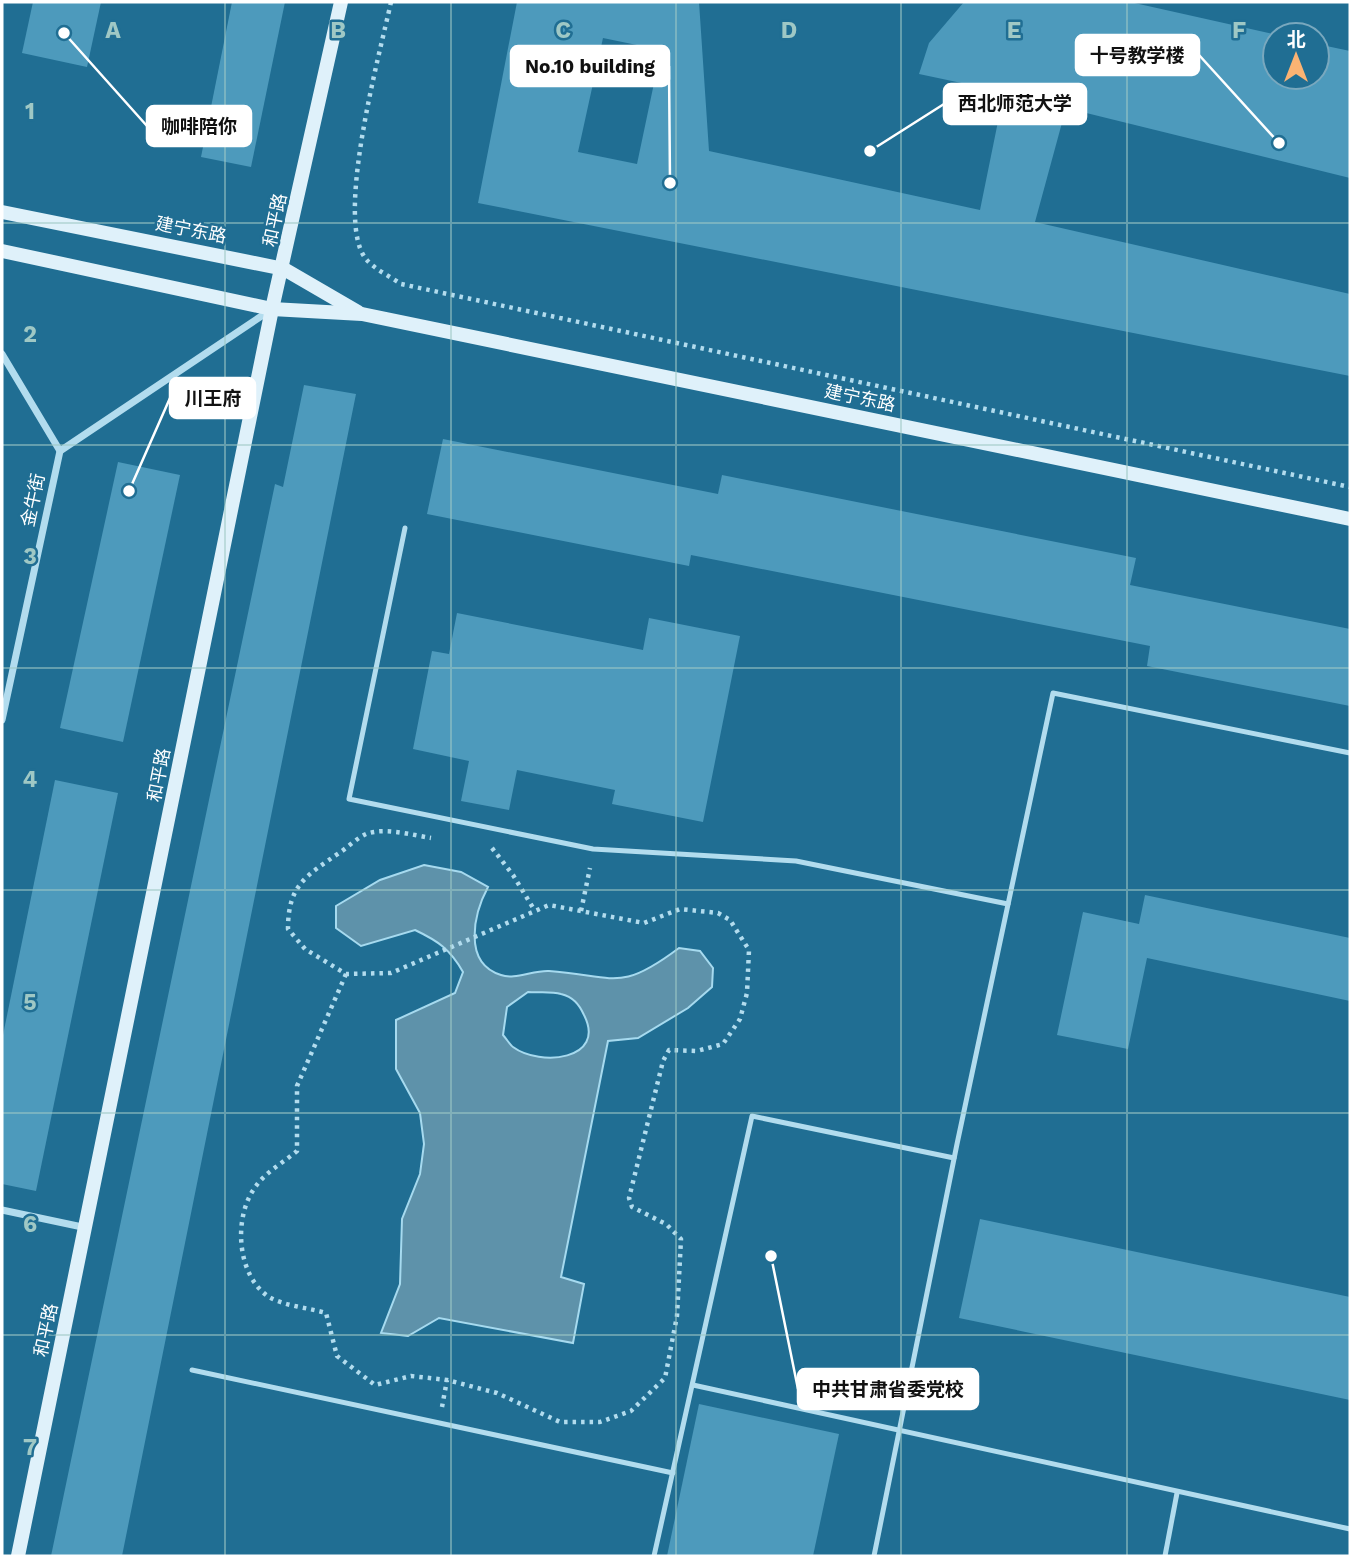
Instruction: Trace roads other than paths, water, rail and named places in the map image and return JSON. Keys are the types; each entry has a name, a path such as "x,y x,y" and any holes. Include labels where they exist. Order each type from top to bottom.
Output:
{"main road":[{"name":"和平路","path":"18,1556 87,1228 272,309 284,269 341,2"},
{"name":"建宁东路","path":"2,212 284,269 362,314"},
{"name":"建宁东路","path":"2,251 272,309 362,314 1350,519"}],"street":[{"path":"2,354 60,451 272,309"},
{"name":"金牛街","path":"2,720 60,451"},
{"path":"2,1210 87,1228"}],"lane":[{"path":"405,528 349,799 593,849 796,861 1008,904"},
{"path":"874,1556 954,1158 1053,693 1350,752"},
{"path":"654,1556 752,1116 954,1158"},
{"path":"192,1370 673,1473"},
{"path":"693,1385 1350,1529"},
{"path":"1164,1556 1177,1493"}],"water":[{"path":"424,865 461,872 488,887 476,923 476,949 489,969 501,975 549,971 617,978 643,971 679,948 700,951 713,968 712,987 688,1008 638,1038 608,1041 561,1277 584,1284 573,1343 439,1318 408,1336 381,1333 400,1284 402,1219 420,1174 424,1144 420,1113 396,1069 396,1020 455,993 463,972 443,946 415,930 361,946 336,928 336,906 380,880","holes":["528,992 561,994 578,1004 589,1030 586,1042 579,1050 553,1058 539,1057 511,1045 503,1035 507,1007"]}],"place":[{"name":"咖啡陪你","path":"64,33"},
{"name":"十号教学楼","path":"1279,143"},
{"name":"西北师范大学","path":"870,151"},
{"name":"No.10 building","path":"670,183"},
{"name":"川王府","path":"129,491"},
{"name":"中共甘肃省委党校","path":"771,1256"}]}
